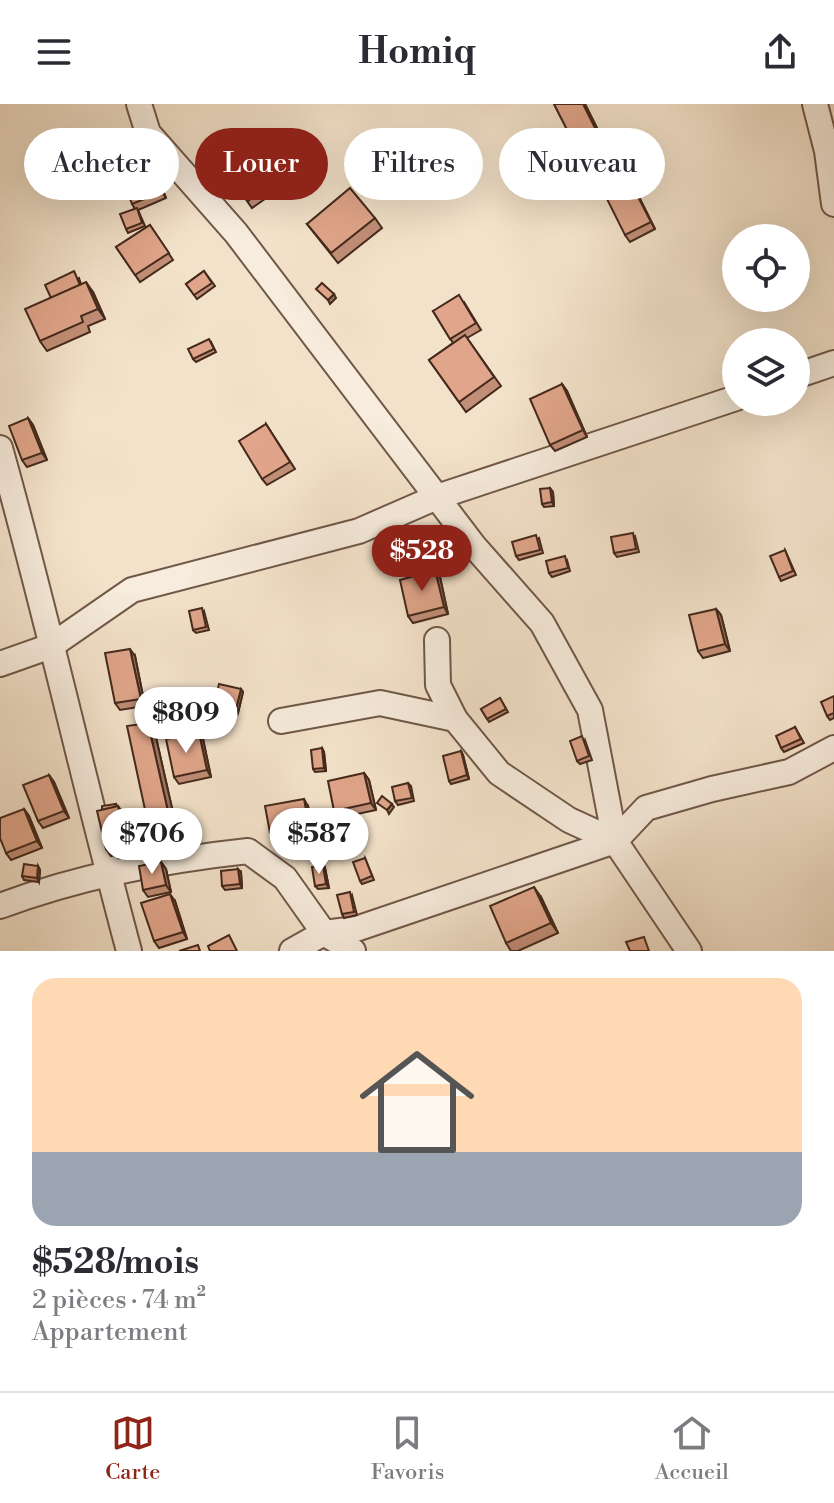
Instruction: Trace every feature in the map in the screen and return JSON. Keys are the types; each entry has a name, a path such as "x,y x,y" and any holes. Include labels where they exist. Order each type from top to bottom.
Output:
{"street":[{"path":"139,104 148,133 236,233 474,546 542,623 590,710 615,841 689,951"},
{"path":"815,104 827,151 834,204"},
{"path":"810,371 834,363"},
{"path":"0,664 51,646 132,590 359,531 437,497 722,403"},
{"path":"0,448 32,563 129,951"},
{"path":"437,640 438,685 455,719 499,773 569,820 615,841"},
{"path":"281,721 380,703 455,719"},
{"path":"292,951 324,933 356,929 615,841 646,808 789,772 834,748"},
{"path":"0,906 108,873 248,851 285,878 324,933 353,951"}],"building":[{"path":"554,104 583,104 595,128 566,128"},
{"path":"344,193 344,200 360,200 375,218 331,253 307,224"},
{"path":"608,200 640,200 651,222 625,235"},
{"path":"137,208 142,223 126,229 120,214"},
{"path":"150,225 169,253 135,275 116,247"},
{"path":"74,271 80,285 51,298 45,285"},
{"path":"204,271 212,283 194,295 186,284"},
{"path":"86,282 98,309 81,316 83,322 40,341 25,309"},
{"path":"322,283 334,294 328,300 316,289"},
{"path":"459,295 476,323 450,339 433,311"},
{"path":"465,335 494,377 459,402 429,360"},
{"path":"209,339 214,349 193,359 188,349"},
{"path":"562,384 583,430 550,445 530,399"},
{"path":"28,418 42,453 22,460 9,426"},
{"path":"266,424 290,462 262,479 239,441"},
{"path":"550,488 552,502 542,504 540,489"},
{"path":"633,533 636,549 614,553 611,537"},
{"path":"536,535 540,550 516,556 512,542"},
{"path":"785,550 793,571 779,577 770,556"},
{"path":"565,556 568,568 549,573 546,561"},
{"path":"435,570 444,607 408,616 400,580"},
{"path":"202,608 206,627 193,630 189,611"},
{"path":"716,609 725,644 698,651 689,615"},
{"path":"130,649 141,699 115,703 105,653"},
{"path":"219,684 241,689 236,709 214,704"},
{"path":"834,696 834,713 827,716 821,702"},
{"path":"500,698 506,709 487,719 481,709"},
{"path":"148,723 174,838 152,842 127,726"},
{"path":"795,727 801,739 781,748 776,736"},
{"path":"199,733 207,770 174,777 166,739"},
{"path":"582,736 589,756 577,761 570,741"},
{"path":"322,748 324,768 313,769 311,750"},
{"path":"461,751 467,775 449,781 443,756"},
{"path":"364,773 371,803 334,811 328,781"},
{"path":"49,775 64,811 38,821 23,785"},
{"path":"408,783 412,798 395,801 392,787"},
{"path":"382,796 392,804 387,810 377,803"},
{"path":"304,799 309,826 270,833 265,806"},
{"path":"116,804 116,807 102,810 102,806"},
{"path":"118,806 127,845 106,849 97,811"},
{"path":"24,809 37,841 6,853 0,838 0,818"},
{"path":"195,821 196,837 184,838 183,822"},
{"path":"365,858 372,876 360,881 353,862"},
{"path":"161,862 166,885 143,890 139,866"},
{"path":"24,864 38,866 37,878 22,876"},
{"path":"323,865 326,884 315,886 312,867"},
{"path":"238,869 240,884 222,886 221,871"},
{"path":"534,887 551,923 506,943 490,906"},
{"path":"350,892 354,912 342,914 337,895"},
{"path":"170,894 183,932 154,941 141,903"},
{"path":"229,935 237,951 210,951 208,946"},
{"path":"644,937 649,951 630,951 626,942"},
{"path":"198,945 200,951 179,951"}]}
